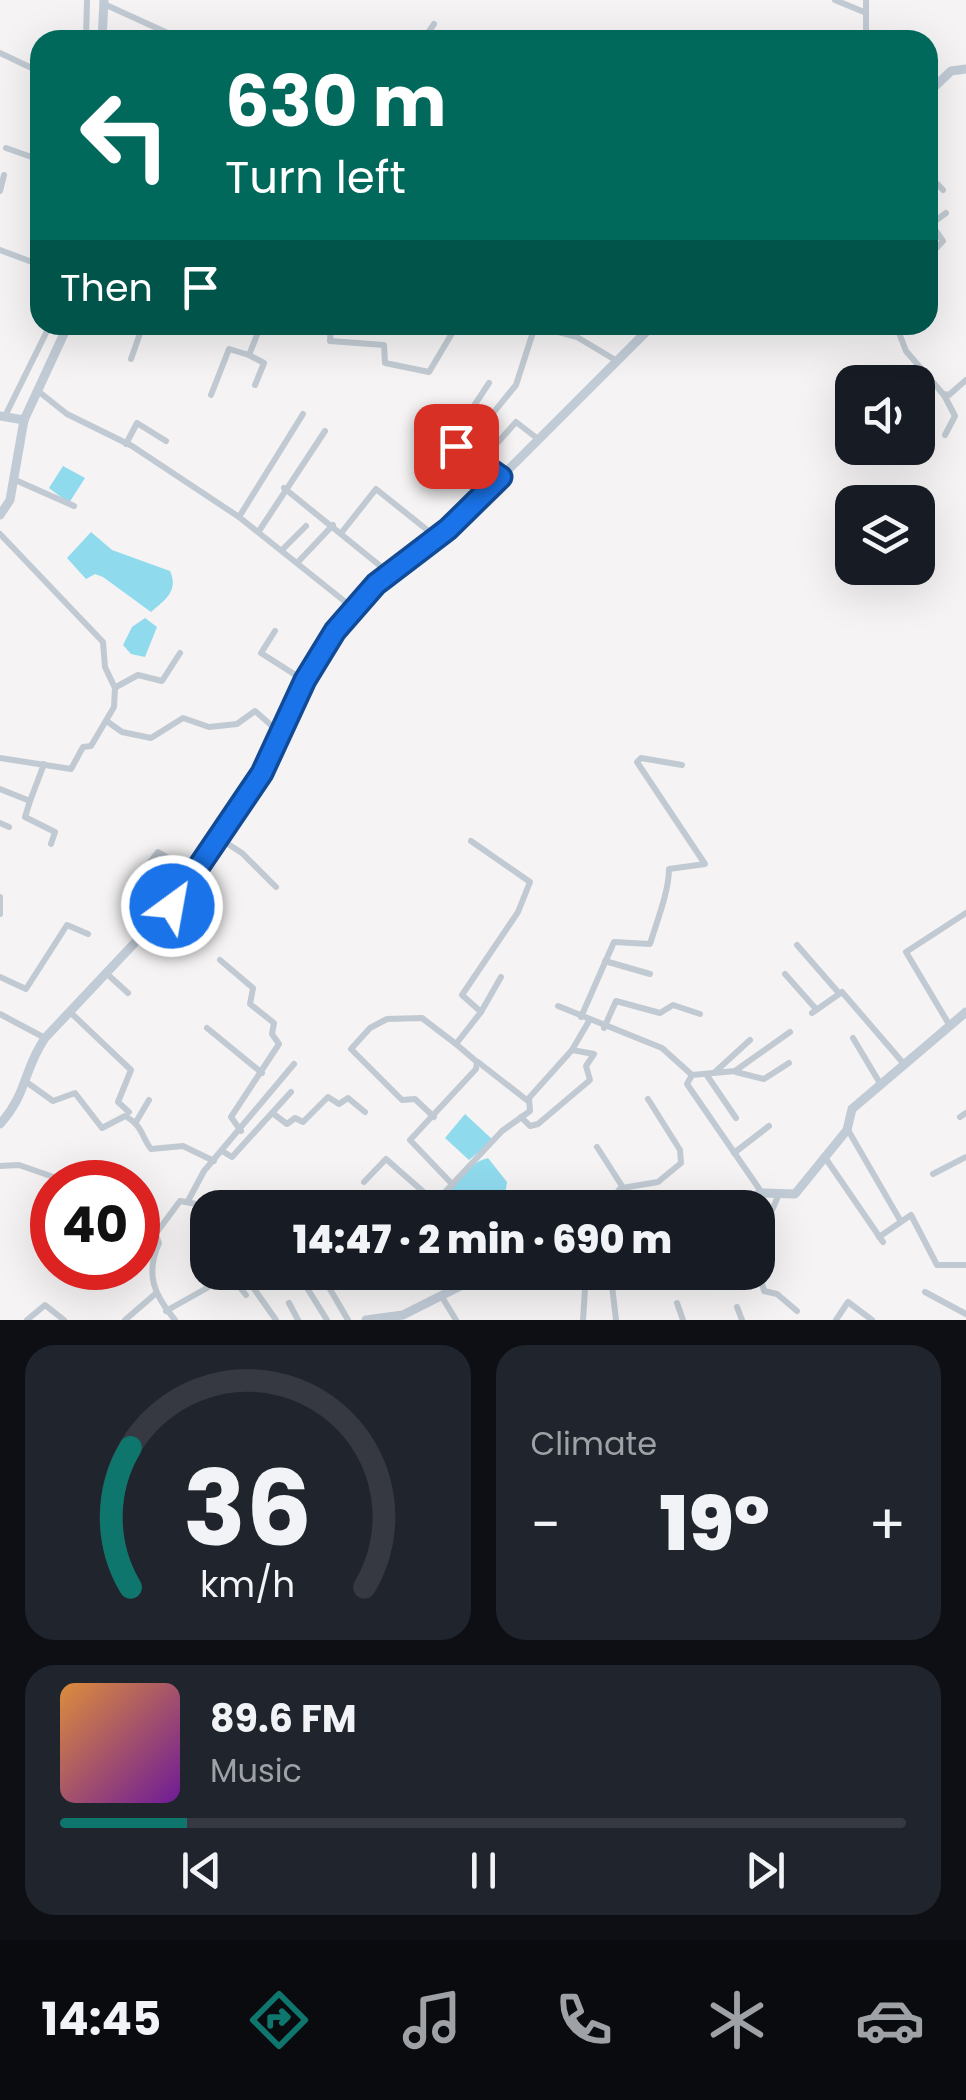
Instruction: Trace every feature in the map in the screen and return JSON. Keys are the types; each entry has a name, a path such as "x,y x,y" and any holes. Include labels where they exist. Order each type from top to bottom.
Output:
{"street":[{"path":"86,30 87,0"},
{"path":"835,0 864,12"},
{"path":"865,30 866,0"},
{"path":"103,30 104,2 162,30"},
{"path":"430,30 434,24"},
{"path":"0,52 30,67"},
{"path":"938,83 950,72 966,69"},
{"path":"6,148 30,156"},
{"path":"0,191 4,175"},
{"path":"938,185 943,190"},
{"path":"938,219 946,213"},
{"path":"0,250 30,262"},
{"path":"0,515 10,500 13,479 12,417 46,335"},
{"path":"12,417 38,391 63,335"},
{"path":"131,359 139,335"},
{"path":"249,355 256,335"},
{"path":"330,335 330,341 384,345 385,363 429,372 450,335"},
{"path":"463,450 516,385 531,335"},
{"path":"569,335 618,362"},
{"path":"0,1124 21,1099 45,1038 172,906 262,773 305,681 353,608 389,573 437,538 644,335"},
{"path":"900,335 917,365"},
{"path":"212,395 230,348 264,364 255,385"},
{"path":"943,394 952,394 966,380"},
{"path":"489,383 454,436 454,443 501,477"},
{"path":"935,386 955,416 945,435"},
{"path":"38,391 67,414 126,444 239,517 353,608"},
{"path":"239,517 303,414"},
{"path":"480,461 516,422 539,440"},
{"path":"126,444 137,423 166,441"},
{"path":"259,531 325,431"},
{"path":"13,479 74,506"},
{"path":"284,488 389,573"},
{"path":"342,532 376,489 437,538"},
{"path":"298,562 333,525"},
{"path":"283,550 306,526"},
{"path":"0,534 100,636 105,667 115,688 108,722 91,746 83,747 72,769 0,758"},
{"path":"275,631 260,653 305,681"},
{"path":"115,688 138,675 162,680 180,653"},
{"path":"108,722 122,732 151,738 186,718 212,727 237,724 252,710 280,733"},
{"path":"581,1017 616,940 650,944 662,894 668,887 669,869 705,864 637,762 641,758 682,764"},
{"path":"44,764 25,816 56,832 51,844"},
{"path":"0,789 30,800"},
{"path":"0,824 9,827"},
{"path":"218,837 242,853 276,888"},
{"path":"471,841 530,880 520,908 462,995 480,1012"},
{"path":"143,871 160,852 192,872"},
{"path":"0,898 0,914"},
{"path":"951,1027 906,952 966,913"},
{"path":"0,977 26,989 67,924 88,934"},
{"path":"797,945 838,992 857,1006 904,1064"},
{"path":"220,960 252,988 250,1004 275,1025 272,1034 279,1044 231,1117 241,1131"},
{"path":"605,962 650,974"},
{"path":"106,973 128,993"},
{"path":"785,974 814,1011 838,992"},
{"path":"456,1044 501,977"},
{"path":"604,1028 616,1001 663,1014 673,1005 700,1014"},
{"path":"558,1006 604,1028 662,1048 692,1076"},
{"path":"69,1011 131,1070 118,1102 136,1122 151,1150 187,1146 214,1161"},
{"path":"900,1220 848,1130 848,1115 966,1013"},
{"path":"0,1014 45,1038"},
{"path":"434,1117 416,1099 402,1100 352,1049 370,1028 387,1019 422,1018 528,1101 532,1109 502,1131 447,1190"},
{"path":"528,1101 572,1050 590,1021"},
{"path":"207,1028 262,1073"},
{"path":"735,1071 790,1032"},
{"path":"853,1038 881,1085"},
{"path":"710,1073 750,1040"},
{"path":"522,1117 530,1126 538,1124 590,1080 586,1066 594,1054 572,1050"},
{"path":"453,1184 411,1144 471,1076 477,1062"},
{"path":"692,1076 735,1071 764,1079 789,1063"},
{"path":"160,1229 178,1202 188,1201 214,1161 294,1064"},
{"path":"710,1073 736,1118"},
{"path":"692,1076 688,1088 760,1190"},
{"path":"25,1081 53,1101 74,1092 102,1128 127,1114 141,1114"},
{"path":"222,1151 232,1157 291,1092"},
{"path":"274,1115 286,1124 295,1118 304,1122 328,1098 339,1104 348,1098 365,1112"},
{"path":"597,1147 610,1161 622,1188 658,1182 681,1163 680,1150 648,1099"},
{"path":"136,1122 149,1100"},
{"path":"734,1153 769,1126"},
{"path":"775,1194 795,1194 848,1130"},
{"path":"823,1156 881,1240 900,1220 911,1215 937,1266 966,1265"},
{"path":"933,1174 966,1156"},
{"path":"364,1182 386,1158 418,1190"},
{"path":"0,1166 30,1169"},
{"path":"775,1204 779,1194"},
{"path":"166,1310 230,1274 246,1295"},
{"path":"153,1290 175,1320"},
{"path":"255,1290 276,1320"},
{"path":"308,1290 326,1320"},
{"path":"333,1290 348,1320"},
{"path":"367,1320 403,1315 455,1290"},
{"path":"582,1320 585,1290"},
{"path":"612,1290 616,1320"},
{"path":"764,1290 778,1294 798,1311"},
{"path":"925,1292 966,1314"},
{"path":"124,1320 154,1295"},
{"path":"442,1297 456,1320"},
{"path":"836,1320 848,1302 872,1320"},
{"path":"289,1303 298,1320"},
{"path":"27,1320 45,1304 63,1320"},
{"path":"677,1304 683,1320"},
{"path":"737,1307 742,1320"}],"water":[{"path":"63,466 85,478 69,503 49,488"},
{"path":"91,532 112,550 170,571 173,584 166,599 151,612 103,577 95,574 86,579 67,558"},
{"path":"145,618 157,627 145,657 131,654 123,645 132,627"},
{"path":"465,1114 493,1140 469,1160 445,1138"},
{"path":"488,1158 507,1182 506,1190 451,1190 460,1177"}],"route":[{"path":"172,906 262,773 305,680 335,631 376,584 448,529 501,477 456,446"}]}
